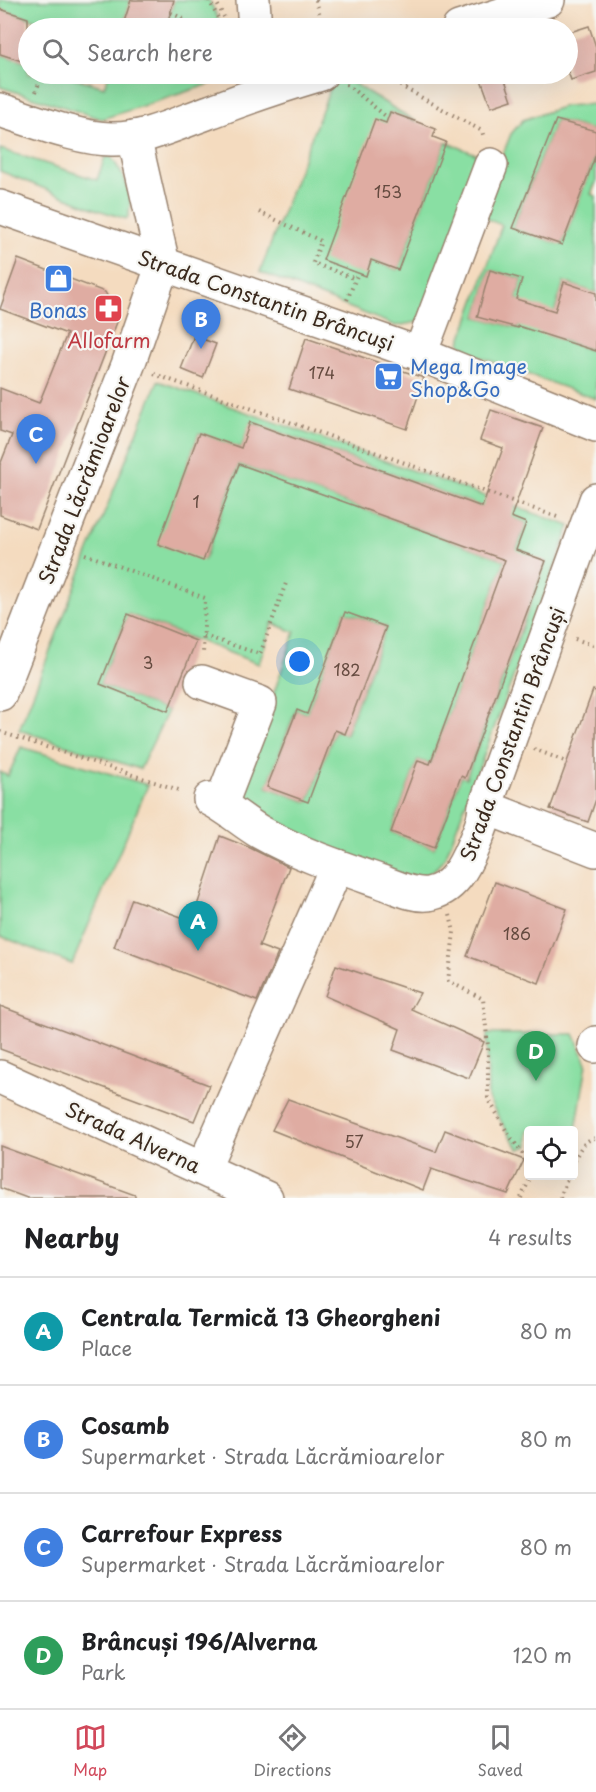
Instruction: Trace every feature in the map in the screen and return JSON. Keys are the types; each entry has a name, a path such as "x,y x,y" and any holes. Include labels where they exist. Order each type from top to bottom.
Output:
{"street":[{"path":"253,0 254,18"},
{"path":"489,18 541,1"},
{"path":"0,110 85,136 111,139 134,137 168,127 264,84"},
{"path":"134,137 163,264"},
{"path":"420,354 491,165"},
{"name":"Strada Constantin Brâncuși","path":"0,207 420,354 596,425"},
{"name":"Strada Lăcrămioarelor","path":"0,694 128,365 163,264"},
{"name":"Strada Constantin Brâncuși","path":"443,889 454,881 464,867 484,821 485,807 591,514"},
{"path":"202,682 260,703 215,802 277,841 337,866 415,894 429,894 443,889"},
{"path":"485,807 596,850"},
{"path":"203,1169 337,866"},
{"name":"Strada Alverna","path":"0,1077 266,1198"}],"path":[{"path":"209,0 218,18"},
{"path":"316,0 320,18"},
{"path":"171,12 182,18"},
{"path":"341,84 388,118"},
{"path":"397,84 482,131 491,165"},
{"path":"259,212 321,241 313,263 356,279 358,273"},
{"path":"128,365 591,514"},
{"path":"59,544 205,598 202,682"},
{"path":"204,636 260,654 286,583"},
{"path":"0,732 215,802"},
{"path":"443,889 454,932 448,981 483,999 488,1046 488,1098 524,1156"},
{"path":"578,1152 591,1138 596,1138"},
{"path":"522,1198 529,1180"},
{"path":"560,1198 567,1180"}],"green space":[{"path":"0,0 131,0 125,18 29,18 0,9"},
{"path":"174,0 209,0 218,18 169,18"},
{"path":"0,54 18,60 18,84 94,84 104,87 105,84 210,84 102,119 0,87"},
{"path":"332,84 355,84 418,123 390,112 366,275 371,260 398,270 446,142 483,157 423,321 396,326 260,272"},
{"path":"596,104 596,131 556,120 513,227 562,245 596,154 596,182 591,194 596,196 596,293 564,282 547,335 596,352 596,399 466,352 460,343 502,225 482,217 511,134 523,120 565,106","holes":["490,270 522,279 516,299 525,303 518,328 477,317"]},
{"path":"0,149 97,180 105,157 111,157 127,186 130,203 127,219 98,210 0,171"},
{"path":"158,381 570,526 446,856 432,872 412,880 250,815 231,802 271,701 295,632 272,623 259,664 128,614 100,684 168,711 140,769 19,730","holes":["251,422 526,523 516,551 546,562 466,778 461,776 434,848 391,832 418,760 430,764 505,560 239,464 204,560 159,544 199,433 241,448","345,612 386,627 346,734 335,730 308,802 267,787 296,710 307,714"]},
{"path":"21,747 148,785 72,964 0,936 0,772 8,776"},
{"path":"487,1034 574,1034 587,1063 577,1126 524,1126 524,1147 519,1149 488,1098"}],"building":[{"path":"131,0 174,0 169,18 125,18"},
{"path":"0,9 28,18 18,18 18,60 0,54"},
{"path":"589,26 596,47 596,72 578,78 578,30"},
{"path":"483,84 506,84 512,100 491,107"},
{"path":"390,112 436,129 433,137 446,142 398,270 371,260 366,276 323,260 375,119 386,123"},
{"path":"556,120 596,131 596,154 562,245 513,228"},
{"path":"18,259 105,292 119,317 37,529 0,515 0,465 12,435 0,431 0,388 39,403 67,334 0,309"},
{"path":"490,270 522,279 516,299 555,311 564,282 596,293 596,351 518,326 518,328 477,317"},
{"path":"194,336 216,344 203,378 181,369"},
{"path":"306,338 424,378 407,429 289,389"},
{"path":"491,410 543,428 511,517 526,523 516,550 546,561 465,778 461,776 434,848 391,832 418,760 430,764 505,560 239,464 203,561 158,544 199,433 241,448 250,422 482,507 503,448 480,440"},
{"path":"345,612 386,627 345,734 335,730 308,802 267,787 297,710 307,714"},
{"path":"128,614 196,641 168,711 100,684"},
{"path":"593,690 596,691 596,799 588,822 550,809"},
{"path":"220,836 289,867 259,946 278,953 257,1001 114,947 132,899 192,921"},
{"path":"495,882 567,909 539,983 467,956"},
{"path":"336,965 420,993 411,1009 484,1042 469,1078 393,1050 400,1029 325,996"},
{"path":"0,1006 209,1085 194,1121 0,1049"},
{"path":"288,1099 436,1152 445,1130 524,1160 508,1194 431,1169 423,1190 272,1130"},
{"path":"0,1146 135,1195 135,1198 27,1198 0,1188"}],"place":[{"name":"Bonas","path":"58,279"},
{"name":"Allofarm","path":"109,309"},
{"name":"Cosamb","path":"201,349"},
{"name":"Mega Image Shop&Go","path":"389,377"},
{"name":"Carrefour Express","path":"36,464"},
{"name":"Centrala Termică 13 Gheorgheni","path":"198,951"},
{"name":"Brâncuși 196/Alverna","path":"536,1081"}]}
